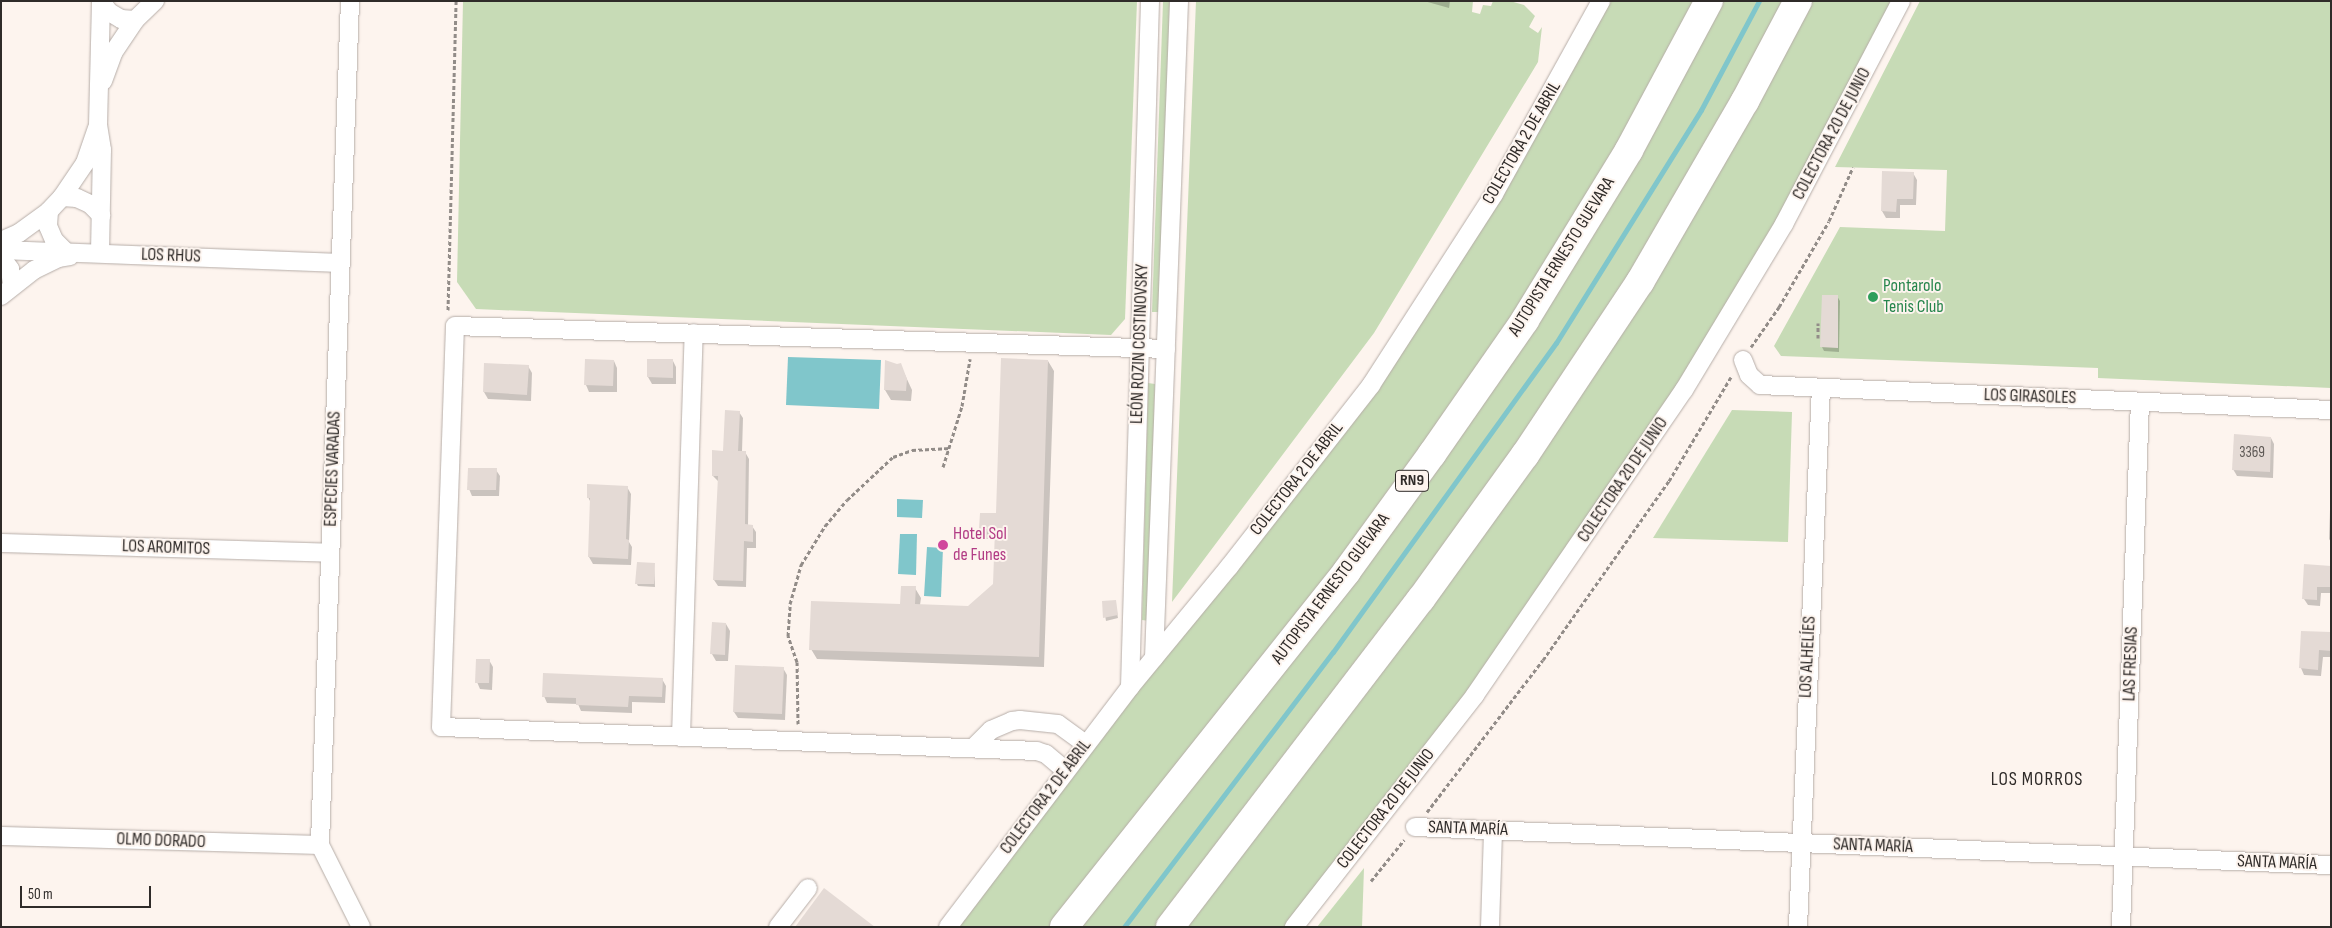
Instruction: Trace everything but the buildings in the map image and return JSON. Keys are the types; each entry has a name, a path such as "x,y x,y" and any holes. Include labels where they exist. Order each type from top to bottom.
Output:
{"highway":[{"name":"AUTOPISTA ERNESTO GUEVARA","path":"1064,927 1347,571 1438,446 1525,320 1629,150 1709,1"},
{"path":"1170,927 1421,599 1525,455 1640,282 1745,102 1798,1"}],"street":[{"path":"101,1 109,12 121,20 135,20"},
{"path":"6,291 34,270 59,258 92,253 100,215 102,150 98,125 101,1"},
{"name":"ESPECIES VARADAS","path":"350,1 320,845 361,927"},
{"name":"LEÓN ROZIN COSTINOVSKY","path":"1130,688 1150,1"},
{"name":"LEÓN ROZIN COSTINOVSKY","path":"1154,658 1179,1"},
{"name":"COLECTORA 2 DE ABRIL","path":"948,927 1065,770 1371,385 1494,194 1601,1"},
{"name":"COLECTORA 20 DE JUNIO","path":"1294,927 1475,695 1684,390 1784,224 1901,1"},
{"path":"100,91 113,53 135,20 154,2"},
{"path":"1,241 19,233 49,211 62,197 85,163 98,125"},
{"path":"62,197 77,198 90,204 100,215"},
{"path":"49,211 48,226 54,240 66,252"},
{"name":"LOS RHUS","path":"1,250 340,263"},
{"path":"1,257 10,269 6,291"},
{"path":"1065,770 1042,752 974,747 441,727 455,326 1166,349"},
{"path":"681,737 694,334"},
{"name":"LOS GIRASOLES","path":"1743,360 1749,374 1760,385 2331,410"},
{"name":"LOS ALHELÍES","path":"1798,927 1800,843 1821,388"},
{"name":"LAS FRESIAS","path":"2121,927 2140,402"},
{"name":"LOS AROMITOS","path":"1,543 330,553"},
{"path":"974,747 991,730 1012,721 1047,721 1058,724 1086,744"},
{"name":"SANTA MARÍA","path":"1415,827 2331,866"},
{"path":"1490,927 1493,830"},
{"name":"OLMO DORADO","path":"1,836 320,845"},
{"path":"778,927 808,888"}],"path":[{"path":"455,326 448,310 456,1"},
{"path":"1371,881 1415,827 1543,660 1670,481 1726,384 1779,307 1829,221 1853,167"},
{"path":"1818,323 1818,338"},
{"path":"943,467 951,448 962,406 973,343"},
{"path":"798,741 799,678 797,662 788,636 790,604 801,565 825,526 847,500 893,457 912,450 951,448"}],"green space":[{"path":"463,1 1137,1 1125,319 1111,335 476,309 457,282"},
{"path":"1163,1 1171,1 1159,312 1152,312"},
{"path":"1196,1 1473,1 1472,12 1480,14 1483,5 1491,6 1493,1 1510,1 1524,5 1535,16 1529,27 1538,33 1542,27 1538,62 1374,333 1172,602"},
{"path":"1601,1 1901,1 1815,166 1591,528 1294,927 948,927 1371,385"},
{"path":"1920,1 2331,1 2331,388 2098,378 2098,368 1781,356 1774,346 1840,227 1945,231 1947,170 1835,167"},
{"path":"1148,383 1155,384 1149,621 1142,620"},
{"path":"1732,410 1792,412 1788,542 1653,538"},
{"path":"1364,868 1362,927 1317,927"}],"water":[{"path":"788,357 881,360 879,409 786,405"},
{"path":"897,499 923,500 922,518 897,517"},
{"path":"900,534 917,534 916,575 898,574"},
{"path":"927,547 943,548 941,597 924,596"}],"waterway":[{"path":"1124,927 1333,652 1556,343 1701,110 1759,1"}],"place":[{"name":"Pontarolo Tenis Club","path":"1873,297"},
{"name":"Hotel Sol de Funes","path":"943,545"}],"district":[{"name":"LOS MORROS","path":"2037,780"}]}
